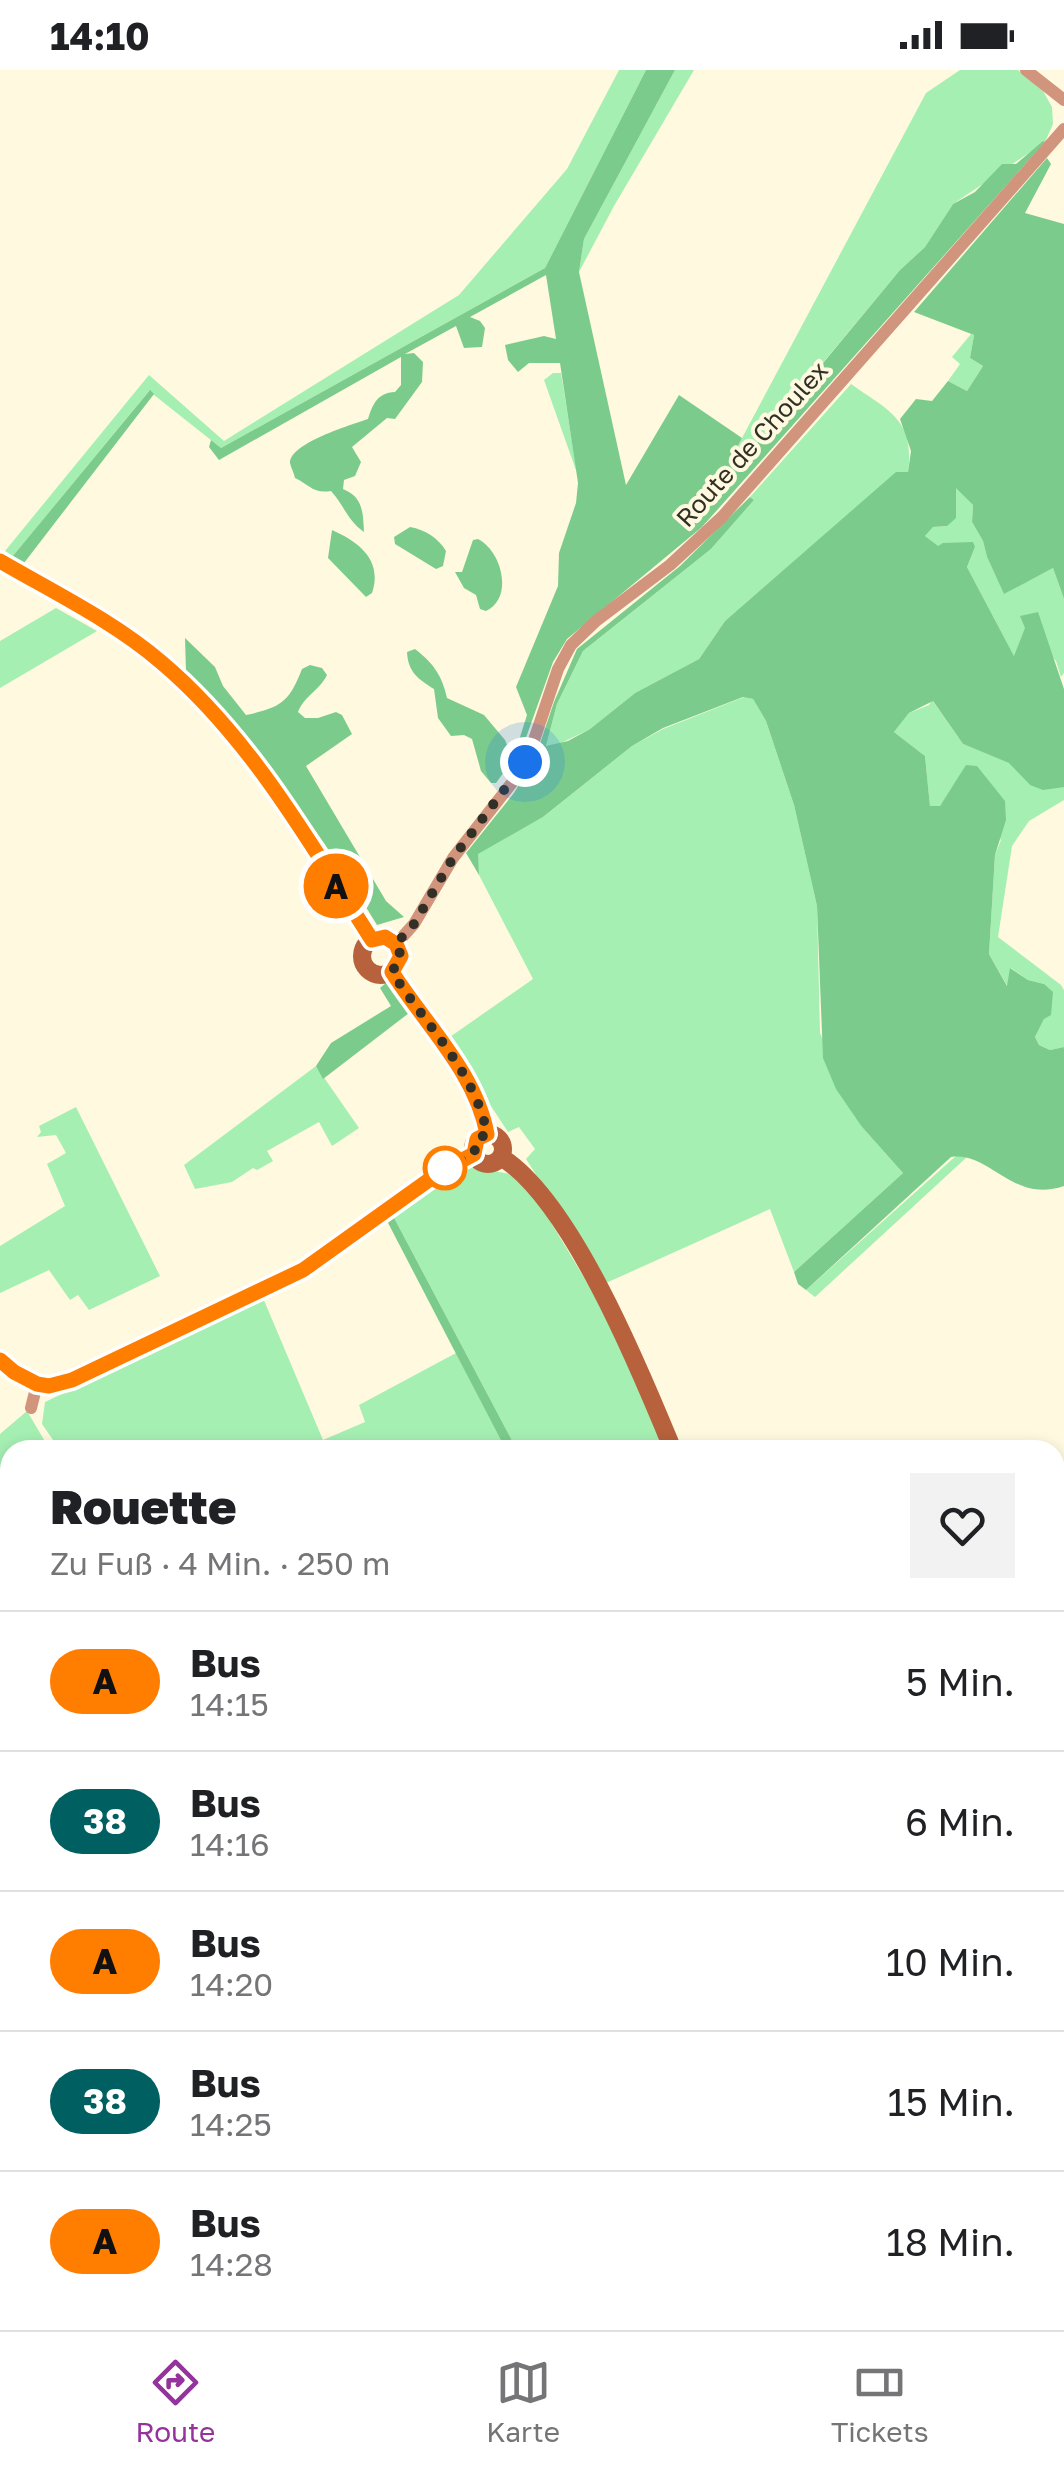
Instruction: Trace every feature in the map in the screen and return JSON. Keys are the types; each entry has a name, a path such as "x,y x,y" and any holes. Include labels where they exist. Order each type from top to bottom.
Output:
{"street":[{"path":"1026,70 1064,100"},
{"name":"Route de Choulex","path":"396,944 414,924 453,858 518,775 558,669 576,638 670,564 722,516 1064,129"},
{"path":"0,562 127,636 198,696 257,766 372,940"},
{"path":"385,937 396,944 401,956 392,972 379,975 367,969 363,950 372,940 385,937"},
{"path":"392,972 470,1088 481,1109 487,1134"},
{"path":"487,1134 498,1139 503,1150 501,1157 490,1164 477,1160 474,1154 477,1139 487,1134"},
{"path":"0,1360 37,1384 49,1386 72,1380 303,1270 440,1172 474,1154"},
{"path":"501,1157 532,1182 582,1258 624,1336 669,1440"},
{"path":"31,1408 37,1384"}],"green space":[{"path":"619,70 646,70 545,268 221,448 149,391 12,557 5,551 149,375 224,441 459,295 567,169"},
{"path":"646,70 675,70 584,239 579,272 626,485 679,395 742,438 731,460 737,467 900,270 925,247 953,204 975,192 1002,164 1016,164 1045,142 702,527 567,639 553,662 523,746 496,783 491,783 481,771 472,739 451,736 438,718 434,689 415,674 407,652 415,649 432,665 447,698 484,715 505,740 513,759 527,715 516,687 558,586 559,553 576,503 578,483 560,363 529,363 518,372 508,360 505,345 544,336 556,339 546,275 470,317 485,328 482,347 464,348 456,326 405,354 414,353 423,362 422,382 395,419 387,418 352,447 361,462 355,476 344,480 343,489 355,496 361,506 364,532 331,491 316,490 295,478 290,463 310,442 368,419 377,400 401,385 401,357 219,460 209,447 211,440 221,448 545,268"},
{"path":"675,70 694,70 579,272 584,239"},
{"path":"960,70 1018,70 1043,91 1052,107 1053,124 1045,142 953,204 925,247 900,270 736,467 731,460 742,438 926,93"},
{"path":"1047,158 1051,164 1025,213 1064,224 1064,599 1053,568 1004,594 972,522 973,505 956,488 956,518 947,526 933,527 925,536 938,546 973,542 975,547 967,567 1014,656 1025,628 1020,616 1038,612 1064,689 1064,787 1043,790 1030,785 1009,763 963,744 933,701 909,713 894,732 925,756 930,806 940,806 966,765 977,766 1005,801 1006,820 995,855 989,954 1007,986 1010,968 1053,992 1051,1015 1044,1019 1035,1037 1039,1045 1050,1050 1064,1047 1064,1186 1030,1188 978,1162 951,1157 806,1290 798,1284 794,1272 903,1173 862,1127 836,1089 823,1058 817,906 794,805 766,721 753,699 743,697 663,728 632,746 543,817 478,854 479,875 466,853 514,793 535,758 577,649 680,566 750,497 754,500 711,549 583,651 557,704 546,746 568,741 590,729 635,693 699,659 725,621 896,472 908,472 911,451 900,419 916,399 932,401 948,381 967,391 983,366 970,358 974,335 914,312"},
{"path":"974,335 970,358 983,366 967,391 948,381 960,364 952,357"},
{"path":"553,373 561,373 577,473 544,380"},
{"path":"851,384 888,410 903,428 908,473 896,473 725,621 699,659 635,693 590,729 553,747 546,746 557,704 583,651 711,549 754,500 750,497"},
{"path":"150,390 154,394 24,563 12,557"},
{"path":"956,487 973,505 972,522 1004,593 1053,568 1064,599 1061,677 1056,661 1026,628 1015,658 967,567 975,547 938,547 925,536 933,527 947,526"},
{"path":"410,527 431,535 443,546 443,566 436,569 395,544 394,537"},
{"path":"332,530 351,540 371,562 375,581 372,593 366,597 328,558"},
{"path":"478,539 493,553 502,575 500,596 486,611 480,609 476,595 464,588 455,572 462,572 473,540"},
{"path":"56,608 97,631 0,688 0,641"},
{"path":"185,638 215,667 223,686 246,715 283,701 302,669 310,665 322,668 327,675 298,712 305,718 318,718 336,712 342,715 352,734 306,766 386,901 404,917 377,925 288,793 186,672"},
{"path":"744,697 753,699 766,721 794,805 817,906 820,1033 862,1127 903,1173 794,1272 770,1209 606,1283 526,1159 535,1149 519,1127 508,1132 447,1039 533,979 479,875 477,854 543,817 632,746 663,729"},
{"path":"932,700 963,744 1010,763 1030,785 1064,787 1064,800 1029,821 1012,846 998,937 1064,990 1064,1047 1050,1050 1039,1045 1035,1037 1044,1019 1044,984 1028,980 1011,968 1008,987 989,954 995,855 1001,840 956,784 940,806 930,806 925,756 894,732 909,713"},
{"path":"386,983 409,1013 323,1079 316,1066 331,1043 391,1006 380,988"},
{"path":"316,1066 359,1128 332,1146 319,1122 267,1151 273,1161 257,1170 253,1168 232,1182 195,1189 184,1165"},
{"path":"76,1107 160,1276 89,1310 78,1295 70,1300 49,1270 0,1293 0,1246 65,1206 47,1164 66,1153 56,1135 37,1137 41,1132 39,1126"},
{"path":"957,1155 967,1157 815,1297 806,1290"},
{"path":"460,1168 510,1174 527,1187 606,1314 661,1440 512,1440 392,1214"},
{"path":"392,1214 512,1440 501,1440 386,1219"},
{"path":"263,1298 323,1440 53,1440 42,1424 45,1402"},
{"path":"456,1353 501,1440 323,1440 365,1422 359,1405"},
{"path":"27,1411 44,1440 0,1440 0,1434"}],"bus line":[{"name":"A","path":"0,561 144,648 182,680 236,737 372,940 385,937 400,950 400,962 392,972 478,1101 487,1134 477,1139 474,1154 400,1199 303,1270 142,1349 49,1386 25,1379 0,1360"}],"route":[{"path":"445,1168 474,1154 477,1139 487,1134 484,1119 462,1074 392,972 401,956 396,944 414,924 453,858 525,762"}]}
